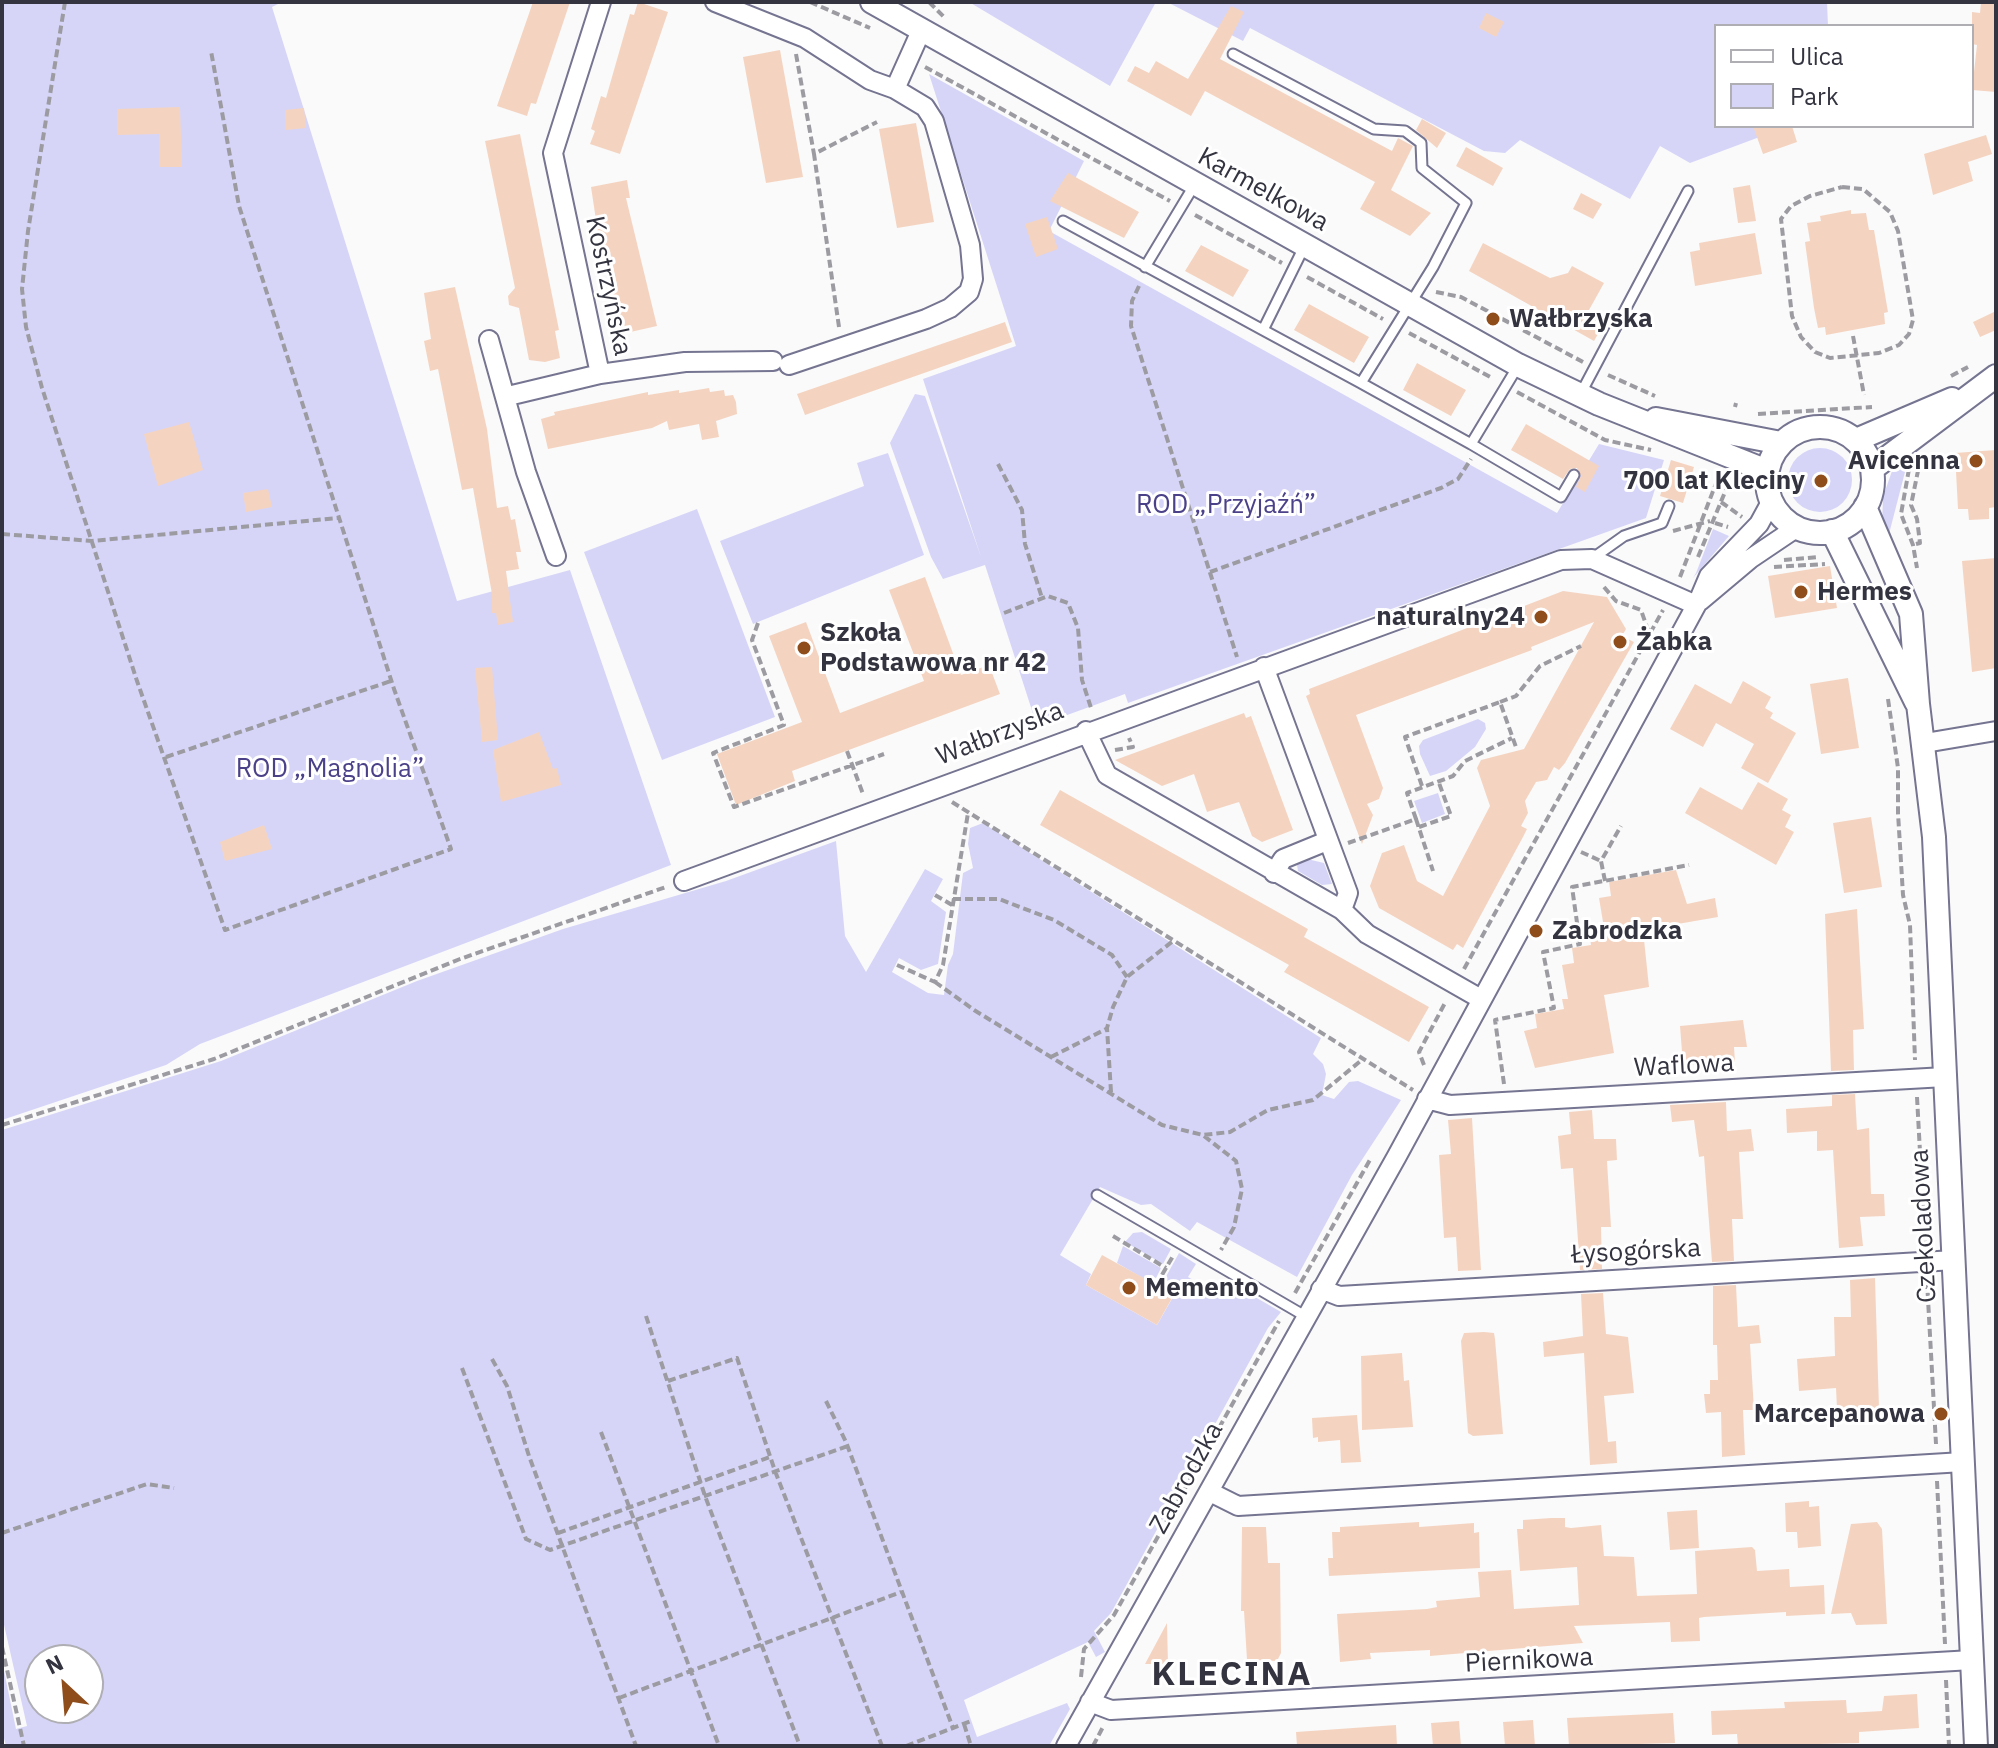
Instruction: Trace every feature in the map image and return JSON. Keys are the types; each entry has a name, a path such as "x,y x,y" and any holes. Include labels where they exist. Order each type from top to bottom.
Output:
{"street":[{"name":"Kostrzyńska","path":"508,396 600,374 553,153 601,2"},
{"path":"600,374 685,362 781,363 950,308 969,292 973,279 970,245 934,121 925,107 895,89 870,80 792,32 715,2"},
{"name":"Karmelkowa","path":"872,2 1305,246 1418,296 1518,365 1580,395 1767,471"},
{"path":"895,89 921,31"},
{"path":"489,340 508,396 526,472 556,556"},
{"path":"1872,469 1971,391 1996,376"},
{"path":"1856,440 1971,391"},
{"name":"Karmelkowa","path":"1631,416 1781,443"},
{"path":"1826,426 1856,440 1872,469 1873,484 1865,507 1849,524 1832,531 1796,528 1750,559 1697,604 1709,576 1724,556 1759,524 1771,502 1767,471 1781,443 1794,433 1826,426"},
{"path":"1771,502 1796,528"},
{"name":"Czekoladowa","path":"1865,507 1911,614 1934,837 1976,1746"},
{"name":"Czekoladowa","path":"1832,531 1918,704"},
{"name":"Wałbrzyska","path":"684,881 1090,722 1264,667 1561,560 1592,559 1697,604"},
{"name":"Zabrodzka","path":"1066,1746 1210,1492 1298,1312 1321,1289 1697,604"},
{"path":"1264,667 1348,893 1342,910"},
{"path":"1090,722 1107,775 1342,910 1367,934 1481,999"},
{"path":"1925,743 1996,731"},
{"path":"1274,873 1283,859 1329,845"},
{"name":"Waflowa","path":"1427,1099 1450,1105 1945,1077"},
{"name":"Łysogórska","path":"1321,1289 1339,1296 1955,1260"},
{"path":"1210,1492 1238,1506 1963,1462"},
{"name":"Piernikowa","path":"1090,1702 1111,1710 1972,1660"}],"lane":[{"path":"1233,54 1374,129 1405,131 1421,143 1422,168 1466,203 1418,296 1361,383"},
{"path":"1145,267 1195,184"},
{"path":"1580,395 1688,191"},
{"path":"1063,221 1361,383 1561,497 1574,475"},
{"path":"1263,330 1305,246"},
{"path":"1471,444 1518,365"},
{"path":"1592,559 1624,536 1662,523 1669,506"},
{"path":"1097,1195 1298,1312"}],"path":[{"path":"65,2 28,231 22,289 29,341 92,541 225,930 451,849 338,518 239,206 211,51"},
{"path":"810,2 881,34"},
{"path":"792,32 843,345"},
{"path":"917,63 1396,326"},
{"path":"814,154 877,122"},
{"path":"1842,187 1863,189 1890,212 1898,231 1913,320 1909,334 1899,345 1857,356 1830,358 1815,352 1801,337 1792,316 1781,219 1791,206 1810,196 1842,187"},
{"path":"1139,286 1132,301 1131,326 1237,659"},
{"path":"1418,296 1461,297 1587,364"},
{"path":"1853,336 1864,395"},
{"path":"1602,371 1664,398"},
{"path":"1750,413 1806,414 1853,406 1875,407"},
{"path":"1721,409 1735,407"},
{"path":"1916,544 1920,543 1917,519 1911,505 1923,453"},
{"path":"998,464 1022,510 1025,544 1042,598"},
{"path":"1210,572 1441,488 1458,479 1468,464"},
{"path":"1908,464 1901,514 1909,533"},
{"path":"1677,583 1721,471"},
{"path":"1696,562 1732,475"},
{"path":"1721,502 1748,524"},
{"path":"2,534 92,541 338,518"},
{"path":"1776,556 1790,561 1823,556"},
{"path":"1768,568 1830,564"},
{"path":"1604,587 1616,601 1641,610 1649,633"},
{"path":"1004,613 1042,598 1058,596 1073,609 1090,722"},
{"path":"1425,1069 1419,1052 1454,984 1667,604"},
{"path":"758,623 752,640 784,725 713,753 734,807 884,754"},
{"path":"1423,788 1405,737 1516,696 1540,666 1581,646"},
{"path":"166,757 392,681"},
{"path":"1887,686 1898,768 1903,895 1910,925 1925,1254"},
{"path":"1500,702 1517,750"},
{"path":"1433,871 1407,793 1453,776 1465,761 1478,752 1512,738"},
{"path":"847,751 864,796"},
{"path":"1419,827 1451,816 1439,782"},
{"path":"944,796 1427,1099"},
{"path":"935,982 943,965 968,813"},
{"path":"1329,845 1416,819"},
{"path":"1605,881 1601,861 1621,826"},
{"path":"1578,851 1601,861"},
{"path":"1507,1102 1495,1020 1554,1008 1543,952 1580,944 1572,887 1689,865"},
{"path":"2,1125 214,1059 460,959 684,881"},
{"path":"935,895 952,902 999,899 1054,920 1112,955 1127,977"},
{"path":"1111,1092 1107,1028 1127,977 1174,940"},
{"path":"897,965 935,982 974,1010 1162,1125 1203,1135 1230,1132 1268,1110 1313,1100 1363,1059"},
{"path":"1051,1057 1107,1028"},
{"path":"1203,1135 1236,1161 1242,1189 1234,1227 1215,1263"},
{"path":"1081,1678 1084,1649 1114,1615 1273,1328 1298,1312 1297,1287 1360,1172 1376,1151"},
{"path":"1113,1236 1166,1268"},
{"path":"1156,1285 1180,1243"},
{"path":"1926,1268 1936,1442"},
{"path":"646,1316 705,1496 800,1746"},
{"path":"668,1381 737,1358 775,1471 882,1746"},
{"path":"492,1359 507,1386 636,1746"},
{"path":"462,1368 526,1539 550,1550 847,1444"},
{"path":"826,1401 847,1444 953,1728"},
{"path":"601,1432 719,1746"},
{"path":"558,1533 771,1457"},
{"path":"1937,1482 1949,1746"},
{"path":"2,1533 147,1484 174,1488"},
{"path":"619,1698 902,1591"},
{"path":"2,1647 24,1746"},
{"path":"906,1746 971,1721"},
{"path":"1093,1746 1106,1722"},
{"path":"964,1724 971,1746"}],"green space":[{"name":"ROD „Magnolia”","path":"2,2 282,2 272,7 457,601 570,570 671,865 200,1044 166,1065 2,1120"},
{"path":"969,2 1156,2 1110,86"},
{"path":"1167,2 1827,2 1828,24 1714,24 1714,128 1784,128 1690,163 1660,146 1630,199 1520,140 1505,153 1484,151 1250,28 1243,41"},
{"name":"ROD „Przyjaźń”","path":"929,74 1084,161 1049,231 1557,513 1599,444 1664,460 1646,518 1128,703 1125,694 1037,726 985,565 943,579 931,557 890,443 915,394 925,396 981,557 923,379 1016,346"},
{"path":"1820,448 1838,454 1846,462 1852,480 1846,498 1838,506 1820,512 1802,506 1794,498 1788,480 1794,462 1802,454"},
{"path":"888,453 924,555 753,624 720,541 864,486 857,463"},
{"path":"1901,461 1905,472 1889,534 1882,526 1883,497 1892,471"},
{"path":"697,509 775,717 662,760 584,552"},
{"path":"1713,529 1729,536 1693,578 1696,573"},
{"path":"1478,719 1485,723 1486,729 1475,747 1446,771 1430,776 1420,754 1419,746 1423,740"},
{"path":"1438,793 1445,814 1422,823 1414,801"},
{"path":"983,823 1321,1038 1313,1054 1323,1064 1326,1074 1322,1095 1334,1099 1349,1082 1358,1081 1401,1100 1352,1175 1297,1277 1197,1222 1190,1231 1151,1204 1141,1205 1100,1187 1060,1255 1091,1274 1086,1285 1157,1325 1177,1290 1163,1282 1179,1253 1196,1264 1188,1277 1211,1290 1229,1282 1281,1312 1268,1328 1111,1613 1094,1631 1105,1652 1096,1657 1088,1642 964,1700 977,1737 1067,1703 1070,1709 1049,1746 6,1746 2,1731 2,1661 16,1729 27,1724 104,1724 104,1644 24,1644 24,1713 2,1616 2,1130 221,1061 417,981 563,929 726,881 836,841 845,936 866,972 925,869 943,879 931,901 946,912 938,964 921,970 899,958 892,972 928,993 944,995 948,965 953,954 963,873 973,868 968,844 970,828"},
{"path":"1307,859 1324,863 1332,884 1322,885 1298,871 1297,865"},
{"path":"1142,1232 1171,1249 1163,1264 1125,1242 1133,1233"},
{"path":"1123,1246 1161,1268 1156,1278 1150,1275 1146,1280 1117,1263"}],"building":[{"path":"533,2 570,2 536,104 531,103 527,116 497,106"},
{"path":"638,2 668,12 620,154 590,144 595,131 591,129 601,96 606,98 630,14 634,15"},
{"path":"1981,2 1996,2 1996,92 1974,90 1977,45 1974,44 1972,12 1980,13"},
{"path":"1231,6 1244,12 1220,59 1392,151 1398,138 1413,146 1391,190 1431,213 1410,236 1360,209 1375,182 1205,91 1191,116 1127,81 1135,66 1149,73 1156,61 1188,79"},
{"path":"1486,13 1504,22 1496,37 1479,28"},
{"path":"780,50 803,177 766,183 743,57"},
{"path":"180,107 182,167 159,167 159,134 117,135 117,109"},
{"path":"304,108 306,128 286,130 285,110"},
{"path":"1422,119 1446,133 1437,148 1416,130"},
{"path":"916,123 934,222 897,228 879,129"},
{"path":"1754,128 1793,128 1797,142 1763,154"},
{"path":"520,134 559,330 555,331 560,358 545,362 529,360 519,308 509,305 508,296 515,288 485,141"},
{"path":"1986,135 1992,154 1968,162 1973,181 1933,195 1924,154"},
{"path":"1466,147 1503,168 1493,186 1456,166"},
{"path":"1068,173 1139,212 1124,238 1050,201"},
{"path":"627,180 630,198 626,198 657,326 626,333 623,319 618,320 611,286 617,285 610,251 601,253 591,187"},
{"path":"1750,185 1756,221 1738,223 1733,188"},
{"path":"1581,193 1602,204 1593,219 1573,209"},
{"path":"1851,210 1851,214 1866,213 1869,230 1874,230 1888,312 1884,313 1885,324 1826,335 1825,327 1818,328 1814,308 1805,242 1810,241 1807,223 1821,221 1820,216"},
{"path":"1047,217 1058,249 1036,257 1025,224"},
{"path":"1755,233 1762,274 1695,286 1690,252 1700,250 1699,243"},
{"path":"1483,243 1550,278 1568,273 1572,266 1604,283 1589,310 1606,320 1594,341 1469,271"},
{"path":"1201,245 1249,270 1233,297 1185,271"},
{"path":"455,287 487,429 497,508 508,506 511,520 515,519 521,552 516,552 519,569 506,571 513,622 498,625 496,613 492,613 492,594 473,488 462,490 438,369 430,371 424,341 431,339 424,293"},
{"path":"1309,304 1369,337 1354,363 1294,330"},
{"path":"1996,311 1996,330 1980,337 1973,322"},
{"path":"1005,322 1012,342 805,415 797,394"},
{"path":"1417,363 1466,390 1451,416 1403,390"},
{"path":"709,388 710,392 724,390 725,396 733,395 736,402 737,414 716,421 719,437 702,440 699,424 669,430 667,421 652,428 548,449 541,419 555,415 554,412 648,392 648,395 679,390 679,393"},
{"path":"189,422 203,470 158,486 144,434"},
{"path":"1526,424 1599,466 1585,492 1576,487 1581,476 1577,468 1570,469 1563,479 1511,450"},
{"path":"1996,450 1996,507 1989,508 1989,519 1969,520 1968,509 1958,509 1955,453"},
{"path":"1671,460 1694,467 1683,503 1660,496"},
{"path":"268,489 272,507 246,512 243,493"},
{"path":"1996,558 1996,668 1972,672 1962,561"},
{"path":"1830,566 1837,608 1775,618 1768,576"},
{"path":"925,577 961,675 989,665 1000,694 792,771 795,781 736,805 717,754 802,722 769,636 806,622 840,713 924,681 889,590"},
{"path":"1563,591 1607,597 1626,629 1622,636 1634,642 1565,763 1559,770 1554,767 1547,780 1536,782 1525,801 1528,813 1521,826 1527,829 1463,948 1457,944 1453,950 1379,908 1370,886 1382,853 1404,845 1417,881 1443,896 1490,806 1477,768 1481,760 1524,749 1594,622 1531,647 1532,650 1356,715 1383,788 1379,799 1367,804 1373,815 1362,844 1306,696 1310,694 1309,689"},
{"path":"492,667 498,740 482,742 475,668"},
{"path":"1848,678 1859,748 1821,754 1810,684"},
{"path":"1743,681 1771,697 1765,708 1773,713 1770,718 1796,733 1768,783 1741,768 1754,744 1716,723 1703,747 1670,729 1695,684 1731,704"},
{"path":"1244,713 1246,718 1251,716 1293,830 1262,842 1252,836 1239,802 1207,812 1194,774 1162,786 1115,760"},
{"path":"539,732 553,769 557,768 561,785 501,802 493,750"},
{"path":"1758,782 1788,799 1782,810 1791,815 1785,827 1794,832 1776,865 1685,813 1700,787 1742,810"},
{"path":"1060,790 1308,929 1304,937 1429,1007 1409,1042 1284,972 1289,965 1040,825"},
{"path":"1871,817 1882,887 1844,893 1833,823"},
{"path":"264,825 272,849 225,861 220,842"},
{"path":"1676,870 1687,904 1715,898 1718,917 1643,930 1649,987 1604,995 1614,1053 1535,1068 1524,1031 1537,1028 1535,1014 1564,1009 1562,999 1568,999 1562,965 1574,963 1572,948 1591,945 1590,936 1605,934 1599,898 1611,896 1609,882"},
{"path":"1857,909 1864,1029 1853,1030 1854,1070 1831,1071 1825,914"},
{"path":"1743,1020 1747,1047 1734,1047 1735,1062 1683,1065 1680,1026"},
{"path":"1855,1094 1857,1130 1869,1128 1871,1194 1884,1194 1885,1216 1860,1217 1863,1246 1839,1248 1833,1150 1817,1151 1817,1131 1787,1133 1786,1109 1832,1106 1832,1095"},
{"path":"1726,1102 1727,1131 1751,1129 1754,1151 1739,1152 1743,1219 1732,1219 1734,1261 1712,1262 1704,1156 1699,1157 1694,1120 1672,1122 1670,1105"},
{"path":"1592,1110 1594,1139 1616,1139 1617,1160 1607,1161 1611,1227 1601,1227 1602,1269 1580,1270 1573,1168 1561,1169 1558,1136 1571,1134 1569,1112"},
{"path":"1472,1118 1481,1270 1458,1271 1456,1237 1444,1238 1439,1155 1451,1154 1448,1120"},
{"name":"Memento","path":"1102,1255 1149,1281 1151,1278 1176,1291 1157,1325 1086,1285"},
{"path":"1875,1278 1879,1408 1837,1409 1836,1388 1799,1391 1797,1359 1835,1356 1834,1317 1851,1317 1850,1280"},
{"path":"1736,1285 1738,1327 1759,1325 1761,1343 1750,1344 1754,1410 1743,1410 1745,1455 1722,1457 1721,1412 1706,1413 1704,1394 1710,1394 1710,1380 1718,1380 1717,1345 1713,1345 1713,1286"},
{"path":"1603,1293 1606,1334 1628,1337 1634,1393 1604,1396 1608,1442 1616,1441 1617,1463 1590,1465 1584,1353 1544,1357 1543,1342 1583,1336 1581,1294"},
{"path":"1464,1333 1494,1333 1503,1434 1473,1436 1468,1433 1461,1341"},
{"path":"1402,1353 1404,1381 1409,1380 1413,1427 1362,1430 1361,1356"},
{"path":"1357,1415 1361,1462 1341,1463 1340,1440 1318,1442 1318,1437 1313,1438 1312,1418"},
{"path":"1809,1501 1809,1507 1819,1506 1821,1546 1798,1548 1797,1532 1786,1532 1785,1503"},
{"path":"1697,1510 1699,1548 1670,1550 1667,1512"},
{"path":"1565,1518 1565,1527 1571,1528 1601,1525 1604,1556 1634,1557 1637,1596 1697,1594 1695,1551 1752,1547 1757,1571 1789,1569 1790,1587 1824,1585 1825,1614 1786,1616 1786,1612 1699,1618 1700,1641 1671,1642 1670,1622 1574,1626 1583,1643 1430,1656 1430,1650 1370,1653 1371,1659 1340,1662 1337,1614 1427,1609 1437,1607 1436,1601 1480,1597 1478,1572 1511,1570 1514,1609 1579,1605 1577,1567 1520,1571 1517,1529 1523,1529 1523,1520"},
{"path":"1419,1522 1419,1527 1474,1523 1474,1533 1479,1532 1480,1568 1329,1576 1328,1558 1333,1558 1332,1532 1340,1532 1340,1527"},
{"path":"1877,1522 1882,1529 1887,1624 1856,1625 1851,1613 1831,1614 1851,1524"},
{"path":"1242,1527 1266,1527 1268,1563 1280,1563 1281,1653 1277,1661 1247,1660 1244,1611 1241,1611"},
{"path":"1167,1623 1168,1664 1145,1664"},
{"path":"1917,1694 1919,1728 1859,1732 1859,1743 1738,1746 1737,1734 1712,1735 1711,1711 1785,1708 1784,1702 1846,1700 1847,1713 1882,1711 1884,1696"},
{"path":"1673,1713 1675,1743 1569,1746 1567,1718"},
{"path":"1533,1720 1535,1746 1505,1746 1503,1722"},
{"path":"1459,1721 1461,1746 1433,1746 1431,1723"},
{"path":"1396,1725 1397,1746 1297,1746 1296,1732"}],"place":[{"name":"Wałbrzyska","path":"1493,319"},
{"name":"Avicenna","path":"1976,461"},
{"name":"700 lat Kleciny","path":"1821,481"},
{"name":"Hermes","path":"1801,592"},
{"name":"naturalny24","path":"1541,617"},
{"name":"Żabka","path":"1620,642"},
{"name":"Szkoła Podstawowa nr 42","path":"804,648"},
{"name":"Zabrodzka","path":"1536,931"},
{"name":"Memento","path":"1129,1288"},
{"name":"Marcepanowa","path":"1941,1414"}],"district":[{"name":"KLECINA","path":"1232,1675"}]}
